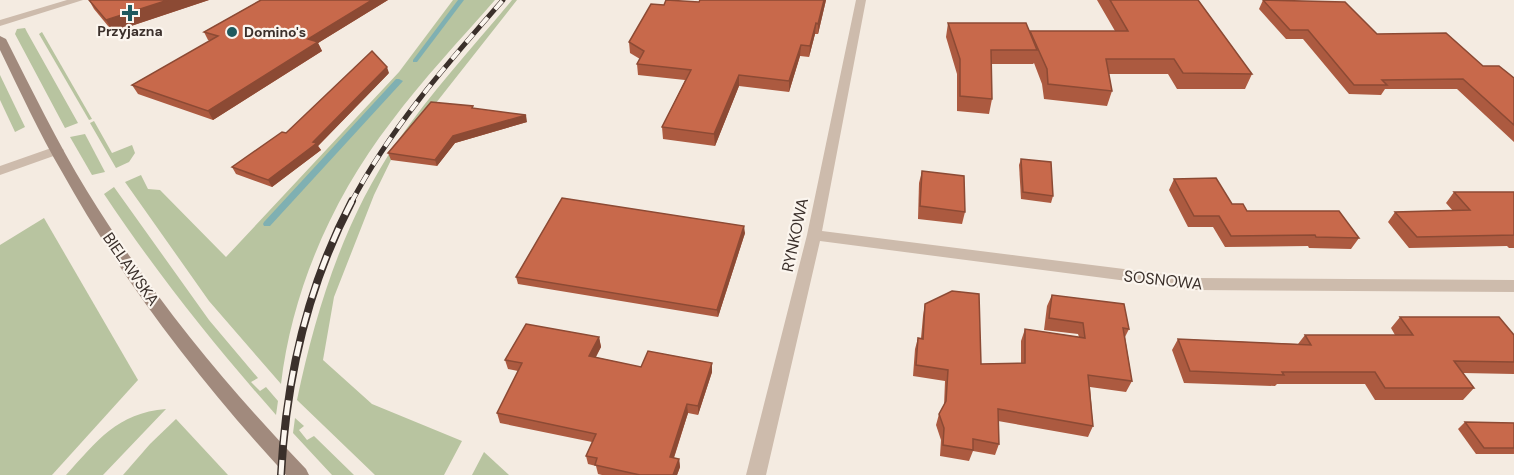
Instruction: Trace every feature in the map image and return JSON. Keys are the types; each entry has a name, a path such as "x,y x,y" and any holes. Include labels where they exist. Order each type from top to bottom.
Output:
{"street":[{"path":"0,23 78,0"},
{"name":"RYNKOWA","path":"756,475 814,235 861,0"},
{"name":"BIELAWSKA","path":"0,39 80,192 121,256 180,338 227,395 299,475"},
{"path":"0,171 57,150"},
{"name":"SOSNOWA","path":"814,235 1196,284 1514,286"}],"green space":[{"path":"453,0 495,0 403,106 351,181 318,246 305,280 295,314 281,384 209,301 125,182 141,175 148,189 160,190 226,257 399,72"},
{"path":"512,0 517,0 391,160 374,195 334,297 323,360 372,404 462,441 444,475 375,475 297,400 313,332 347,234 378,172 424,105"},
{"path":"25,28 78,123 65,128 15,34 17,29"},
{"path":"42,32 92,119 89,120 39,34"},
{"path":"0,75 25,127 15,132 0,100"},
{"path":"94,121 112,153 132,145 135,153 129,162 116,168 90,123"},
{"path":"85,134 105,172 92,175 70,137"},
{"path":"114,187 209,320 258,378 251,382 260,391 266,387 278,401 276,415 186,308 144,252 104,194"},
{"path":"44,218 138,380 52,475 0,475 0,245"},
{"path":"166,409 103,475 66,475 98,440 121,423 134,416"},
{"path":"295,418 304,426 299,430 307,440 314,436 354,475 332,475 293,433"},
{"path":"176,419 228,475 123,475 150,444"},
{"path":"484,452 509,475 472,475"}],"building":[{"path":"89,0 168,0 106,20"},
{"path":"261,0 372,0 308,39 318,42 208,111 132,85 218,36 204,32"},
{"path":"666,0 699,2 700,0 824,0 810,46 801,45 789,81 739,75 714,134 662,127 691,70 637,64 644,51 629,42 651,4 664,5"},
{"path":"1110,0 1198,0 1252,74 1183,73 1174,59 1106,59 1112,91 1048,84 1047,69 1030,31 1128,31"},
{"path":"1263,0 1345,2 1377,34 1446,33 1483,66 1499,66 1514,78 1514,125 1463,79 1382,80 1387,85 1354,85 1308,30 1290,30"},
{"path":"948,23 1026,23 1037,50 991,50 992,99 960,96 960,59"},
{"path":"372,51 387,67 313,142 317,143 268,180 232,167 282,132 286,133"},
{"path":"431,102 526,115 453,136 435,160 388,153"},
{"path":"1021,159 1051,162 1053,196 1023,192"},
{"path":"922,171 964,176 965,212 920,206"},
{"path":"1216,178 1232,204 1243,204 1247,211 1339,211 1359,238 1316,237 1315,235 1231,236 1219,216 1194,216 1174,179"},
{"path":"1454,192 1514,192 1514,235 1417,237 1395,212 1470,210"},
{"path":"562,198 744,226 717,310 516,277"},
{"path":"952,291 979,294 981,364 1025,363 1025,329 1085,338 1083,323 1049,318 1052,295 1124,304 1129,329 1123,328 1132,381 1088,375 1093,426 998,409 999,444 973,439 973,450 943,445 944,428 939,414 946,401 948,370 916,365 918,338 923,339 925,304"},
{"path":"1400,317 1499,317 1514,335 1514,362 1454,361 1474,388 1385,388 1375,372 1282,372 1284,375 1190,371 1178,339 1311,345 1305,335 1413,335"},
{"path":"526,324 599,337 589,356 641,367 648,351 712,363 698,406 687,404 670,457 679,459 673,475 640,475 595,465 597,458 586,456 596,434 497,413 522,363 505,360"},
{"path":"1465,422 1514,423 1514,448 1484,448"}],"waterway":[{"path":"415,61 461,0"},
{"path":"267,224 399,81"}],"railway":[{"path":"351,203 402,122 441,72 503,0"},
{"path":"281,475 288,404 302,334 323,267 351,203"}],"place":[{"name":"Przyjazna","path":"130,13"},
{"name":"Domino's","path":"232,32"}]}
